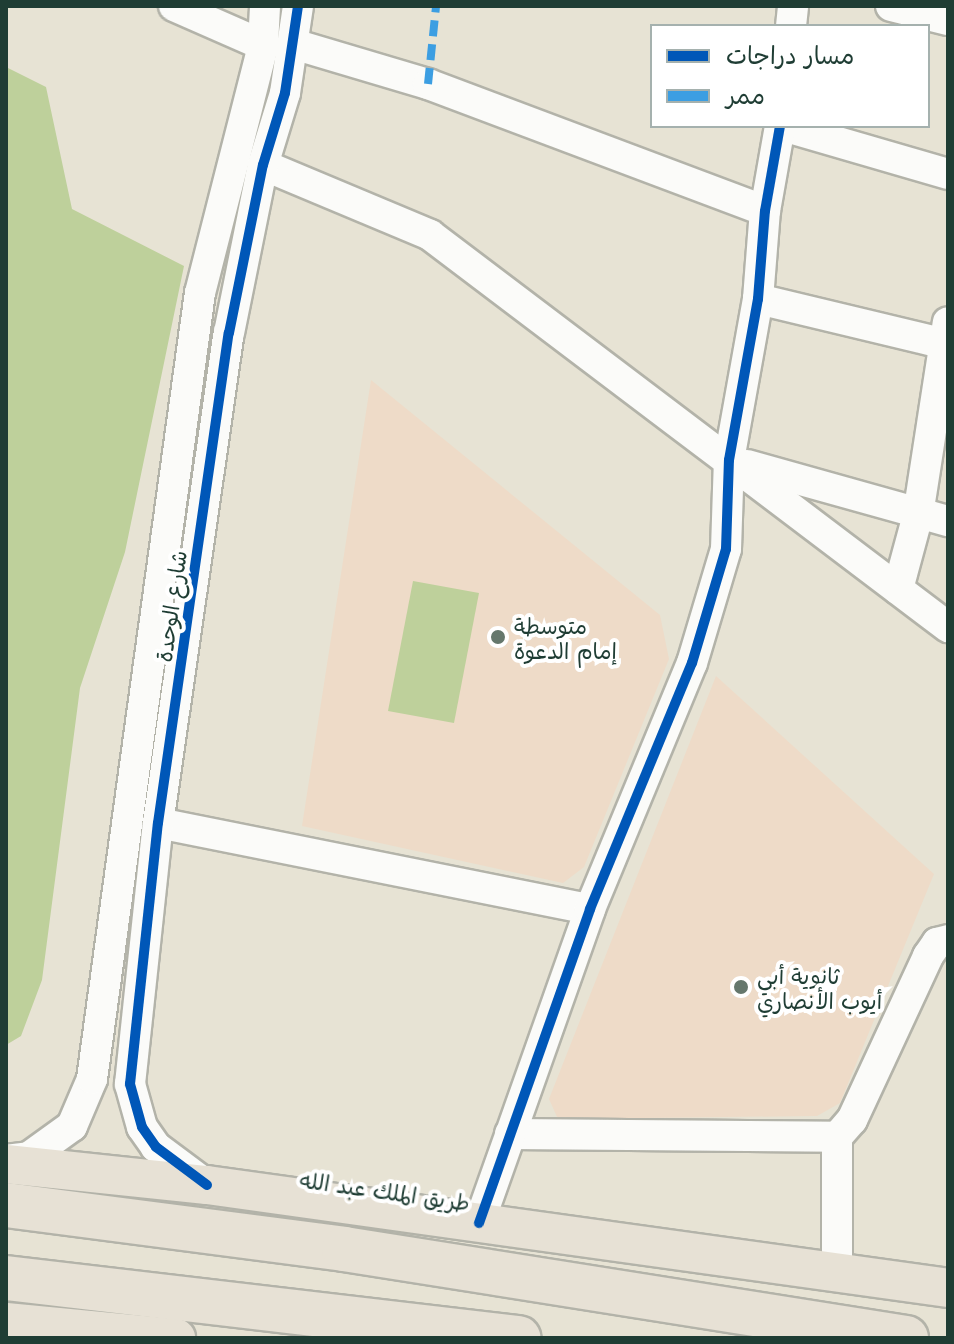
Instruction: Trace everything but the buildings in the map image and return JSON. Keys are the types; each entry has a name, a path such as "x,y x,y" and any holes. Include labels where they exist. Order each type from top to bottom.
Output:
{"highway":[{"path":"17,1205 344,1249 906,1338"},
{"path":"6,1278 438,1326 518,1338"},
{"path":"438,1326 491,1338"}],"main road":[{"name":"طريق الملك عبد الله","path":"6,1162 207,1185 948,1291"},
{"path":"344,1249 948,1291"},
{"path":"6,1322 167,1337"}],"street":[{"path":"174,6 263,45"},
{"path":"6,1162 29,1157 72,1126 92,1079 200,293 263,45 265,6"},
{"name":"شارع الوحدة","path":"207,1185 156,1147 142,1127 130,1084 158,823 229,333 263,165 285,93 298,6"},
{"path":"891,6 948,20"},
{"path":"293,44 428,84 765,211"},
{"path":"479,1223 590,909 692,663 726,549 729,460 758,299 765,211 782,128"},
{"path":"789,128 948,174"},
{"path":"263,165 430,235 948,627"},
{"path":"758,299 946,333 918,515 898,589"},
{"path":"729,460 948,521"},
{"path":"158,823 590,909"},
{"path":"837,1273 837,1137 852,1120 928,956 937,943 948,940"},
{"path":"510,1134 837,1137"}],"shaded area":[{"name":"متوسطة إمام الدعوة","path":"371,380 660,615 669,659 584,867 563,883 302,826"},
{"name":"ثانوية أبي أيوب الأنصاري","path":"716,676 934,874 840,1103 817,1116 558,1119 549,1099"}],"green space":[{"path":"6,67 46,87 72,209 184,266 125,552 80,688 42,980 21,1036 6,1045"},
{"path":"413,581 479,593 454,723 388,711"}],"marked path":[{"path":"428,84 436,6"}],"cycle path":[{"path":"207,1185 156,1147 142,1127 130,1084 158,823 229,333 263,165 285,93 298,6"},
{"path":"479,1223 590,909 692,663 726,549 729,460 758,299 765,211 780,128"}],"place":[{"name":"متوسطة إمام الدعوة","path":"498,637"},
{"name":"ثانوية أبي أيوب الأنصاري","path":"741,987"}]}
